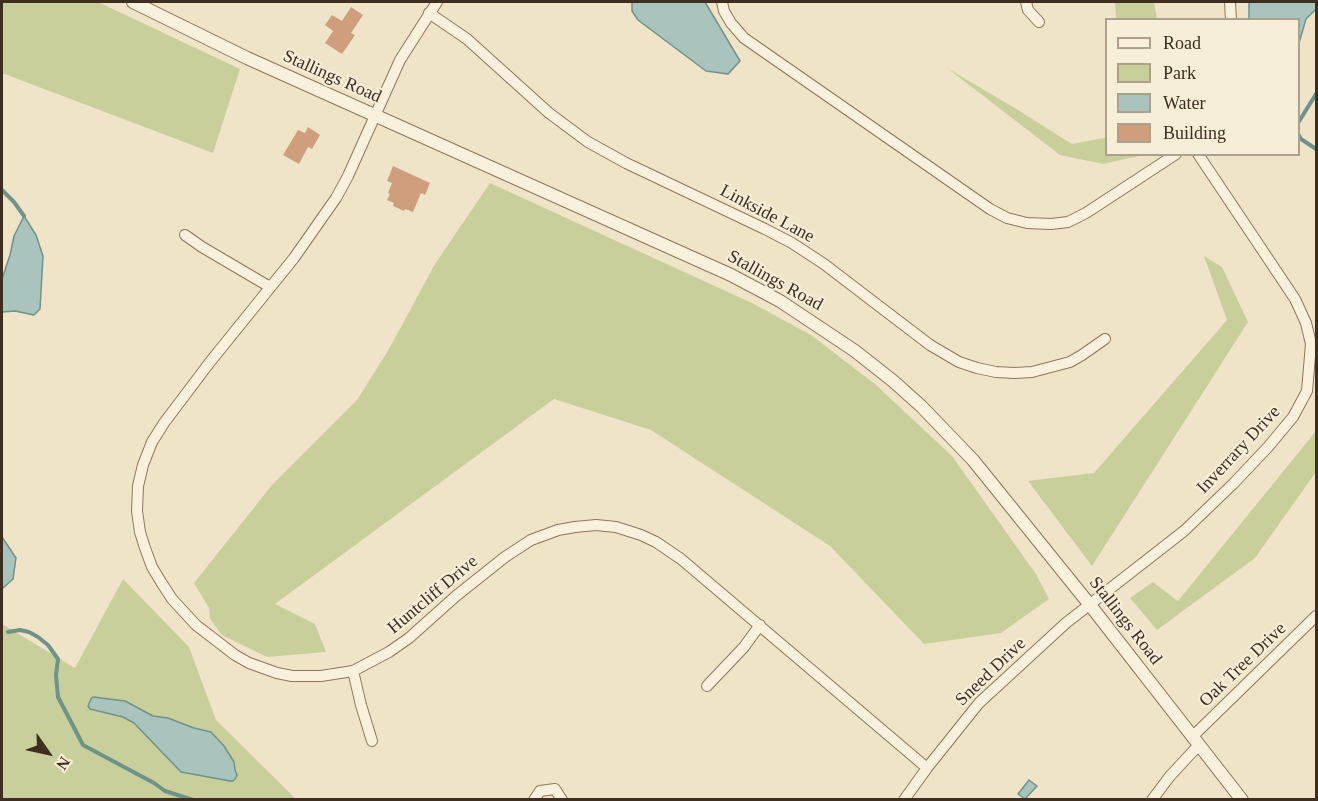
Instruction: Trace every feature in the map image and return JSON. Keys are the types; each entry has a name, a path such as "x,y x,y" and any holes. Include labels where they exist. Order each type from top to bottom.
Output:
{"street":[{"name":"Stallings Road","path":"133,2 153,6 227,48 731,275 780,301 828,332 893,381 948,432 996,488 1242,800"},
{"name":"Huntcliff Drive","path":"437,2 400,60 336,198 294,258 210,362 152,442 138,486 137,511 140,532 152,567 172,599 196,625 235,655 265,669 292,675 321,676 353,671 389,652 409,638 456,596 516,548 543,534 575,527 596,525 616,527 656,542 681,558 927,768"},
{"path":"722,2 731,23 744,38 990,209 1007,218 1027,223 1068,222 1086,213 1173,156"},
{"path":"1026,2 1028,10 1039,22"},
{"path":"1230,2 1231,18"},
{"name":"Linkside Lane","path":"429,13 467,39 549,113 588,142 626,163 792,243 824,264 930,345 959,362 996,372 1032,372 1070,362 1105,339"},
{"name":"Inverrary Drive","path":"1089,605 1184,531 1233,484 1293,417 1307,391 1311,344 1306,323 1295,298 1199,156"},
{"path":"185,235 270,287"},
{"name":"Sneed Drive","path":"904,800 979,703 1066,623 1089,605"},
{"name":"Oak Tree Drive","path":"1152,800 1195,741 1317,616"},
{"path":"707,686 744,647 760,625"},
{"path":"353,671 372,741"},
{"path":"534,800 540,791 555,789 562,800"}],"green space":[{"path":"2,2 98,2 240,69 213,153 2,73"},
{"path":"1115,2 1154,2 1157,18 1116,18"},
{"path":"947,68 1072,144 1105,137 1105,156 1139,156 1103,164 1060,155"},
{"path":"490,183 754,304 811,335 875,384 952,456 1036,574 1049,599 1001,633 924,644 830,546 651,430 554,399 275,604 315,624 326,652 267,657 222,635 210,619 209,608 194,583 272,485 357,400 389,349 435,264"},
{"path":"1204,256 1222,267 1248,322 1092,566 1028,481 1094,473 1227,320"},
{"path":"1316,431 1316,472 1255,558 1157,630 1130,598 1153,582 1178,601"},
{"path":"123,579 189,647 216,720 296,799 2,800 2,624 75,668"}],"water":[{"path":"632,2 705,2 740,61 728,74 706,71 638,20 632,11"},
{"path":"1249,2 1316,2 1316,9 1306,19 1300,40 1300,18 1249,18"},
{"path":"24,216 36,235 43,256 40,309 34,315 15,311 2,312 2,279 14,236"},
{"path":"2,537 16,558 13,579 2,589"},
{"path":"93,697 125,701 153,716 168,718 211,732 234,762 237,775 235,779 230,781 181,772 134,723 123,717 90,709 88,706"},
{"path":"1029,780 1037,786 1025,799 1018,794"}],"building":[{"path":"351,7 363,15 351,33 355,35 342,54 325,43 333,31 325,25 332,15 342,21"},
{"path":"308,127 320,135 312,149 308,147 299,164 283,155 298,130 305,133"},
{"path":"393,166 430,183 425,195 421,193 413,212 393,206 394,203 387,200 392,183 387,181"}],"waterway":[{"path":"1300,120 1316,94"},
{"path":"1300,137 1316,149"},
{"path":"2,190 24,216"},
{"path":"8,632 20,630 29,632 48,645 58,659 56,675 58,697 83,745 165,791 193,800"}]}
